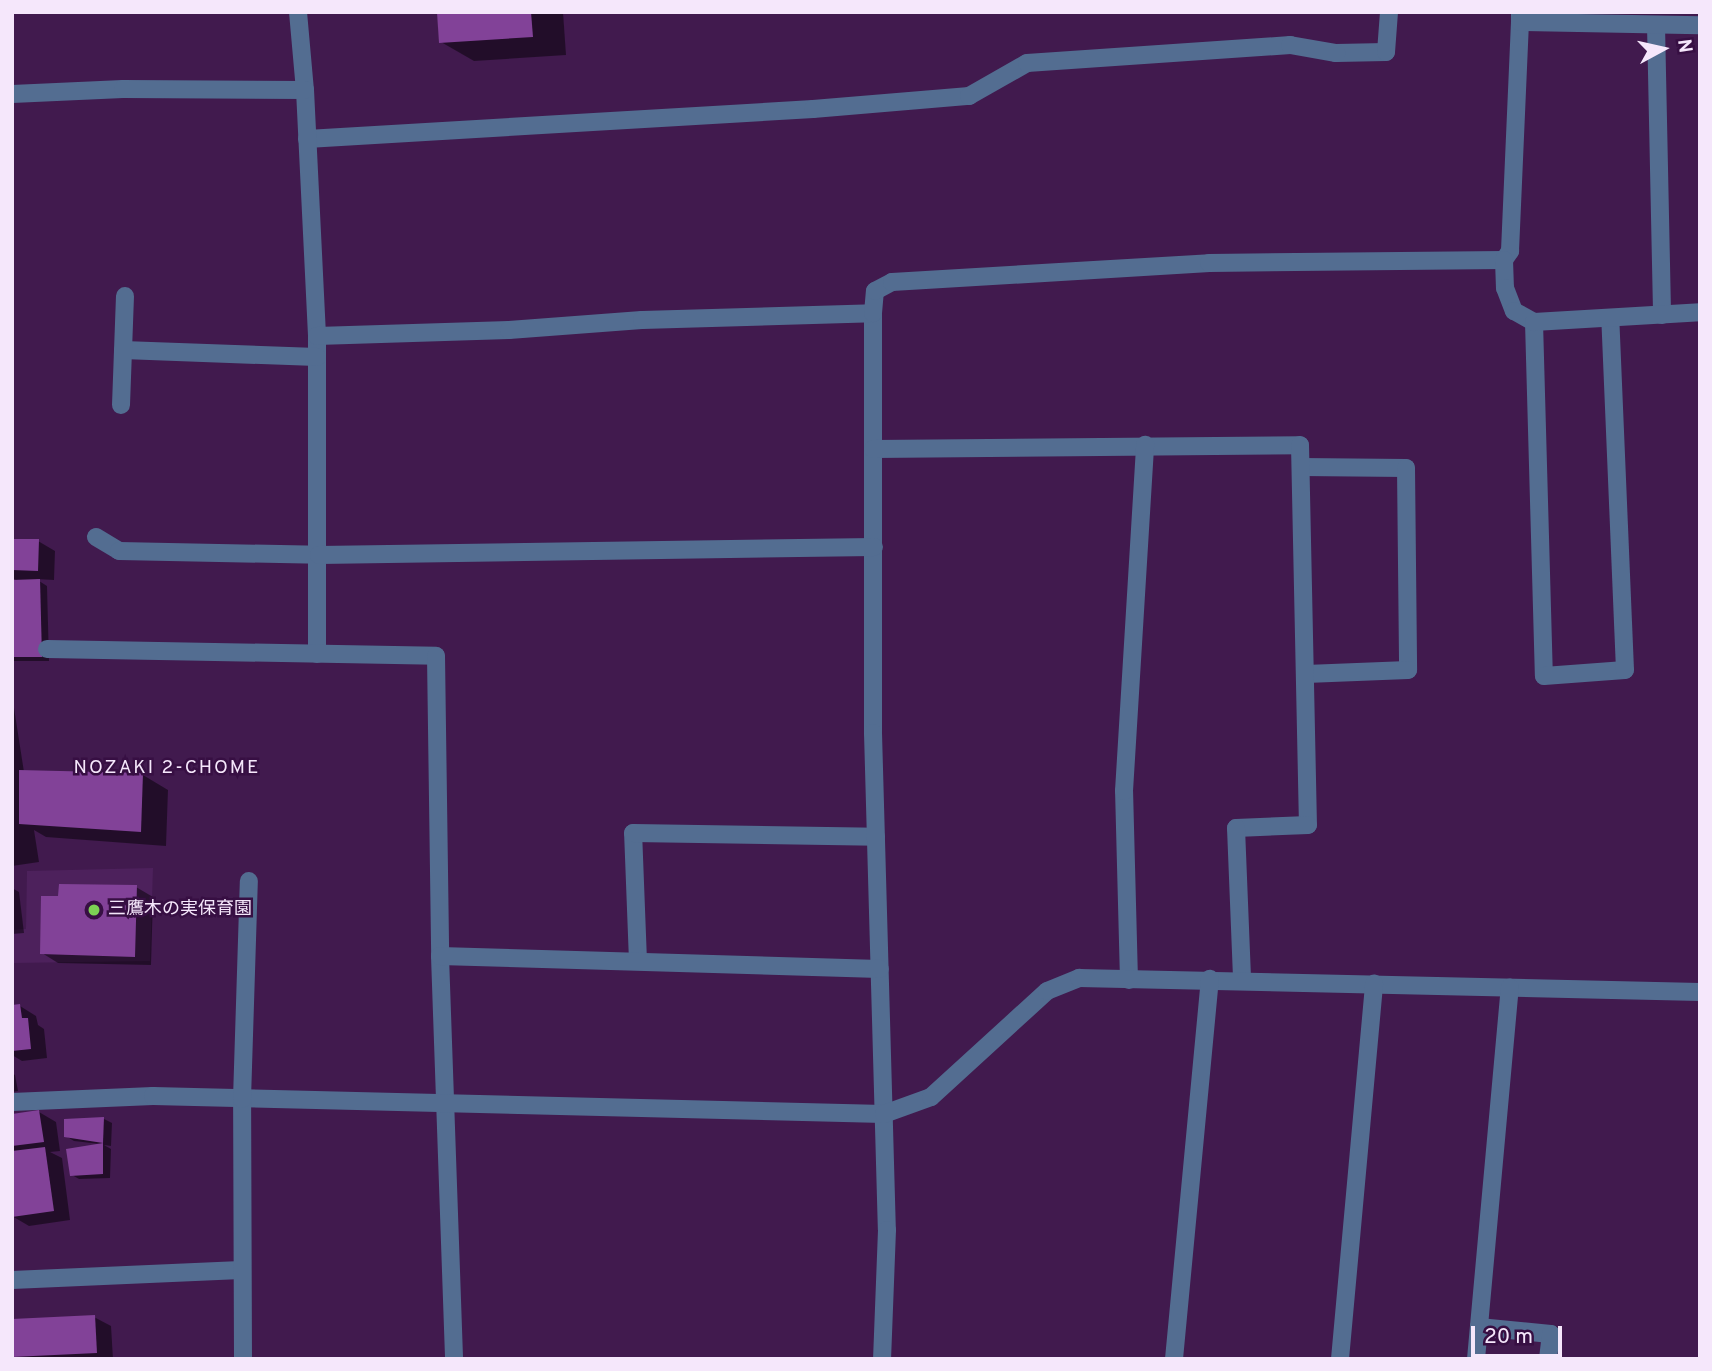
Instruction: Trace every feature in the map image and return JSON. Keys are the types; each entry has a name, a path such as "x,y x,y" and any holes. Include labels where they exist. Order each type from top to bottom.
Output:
{"street":[{"path":"298,12 305,90 317,336 317,654"},
{"path":"307,139 813,109 969,96 1027,63 1290,45 1336,53 1386,52 1389,12"},
{"path":"1700,25 1520,17 1510,251 1504,260 1506,288 1514,311 1534,322 1700,312"},
{"path":"1656,25 1662,314"},
{"path":"12,94 124,89 305,90"},
{"path":"882,1359 887,1230 876,837 873,449 875,291 892,282 1209,263 1504,260"},
{"path":"121,405 125,296"},
{"path":"317,336 509,330 642,320 873,313"},
{"path":"1534,322 1544,676 1625,670 1609,318"},
{"path":"123,350 317,357"},
{"path":"1129,980 1124,791 1145,445"},
{"path":"873,449 1300,445 1308,825 1236,828 1242,980"},
{"path":"1301,467 1406,468 1408,670 1306,674"},
{"path":"96,537 119,551 319,555 874,547"},
{"path":"47,649 436,656 440,956 454,1359"},
{"path":"638,961 633,833 876,837"},
{"path":"243,1359 242,1099 248,881"},
{"path":"440,956 880,969"},
{"path":"12,1102 153,1096 884,1114 931,1097 1047,991 1079,978 1700,992"},
{"path":"1174,1359 1210,979"},
{"path":"1340,1359 1374,984"},
{"path":"1476,1359 1510,988"},
{"path":"12,1280 241,1270"},
{"path":"1479,1327 1551,1334 1548,1359"}],"shaded area":[{"path":"153,868 150,961 12,963 12,930 26,929 27,871"}],"building":[{"path":"437,12 531,12 533,37 439,43"},
{"path":"12,539 39,539 38,571 12,570"},
{"path":"40,579 42,657 12,657 12,580"},
{"path":"19,770 143,773 141,832 19,824"},
{"path":"59,884 137,885 135,957 40,954 41,896 58,896"},
{"path":"20,1004 22,1018 28,1018 31,1049 12,1051 12,1005"},
{"path":"39,1110 44,1142 12,1146 12,1114"},
{"path":"104,1117 103,1143 64,1137 64,1119"},
{"path":"103,1143 103,1174 70,1176 66,1149"},
{"path":"45,1147 54,1211 12,1217 12,1151"},
{"path":"95,1315 97,1353 12,1357 12,1319"}],"place":[{"name":"三鷹木の実保育園","path":"94,910"}],"district":[{"name":"NOZAKI 2-CHOME","path":"167,769"}]}
